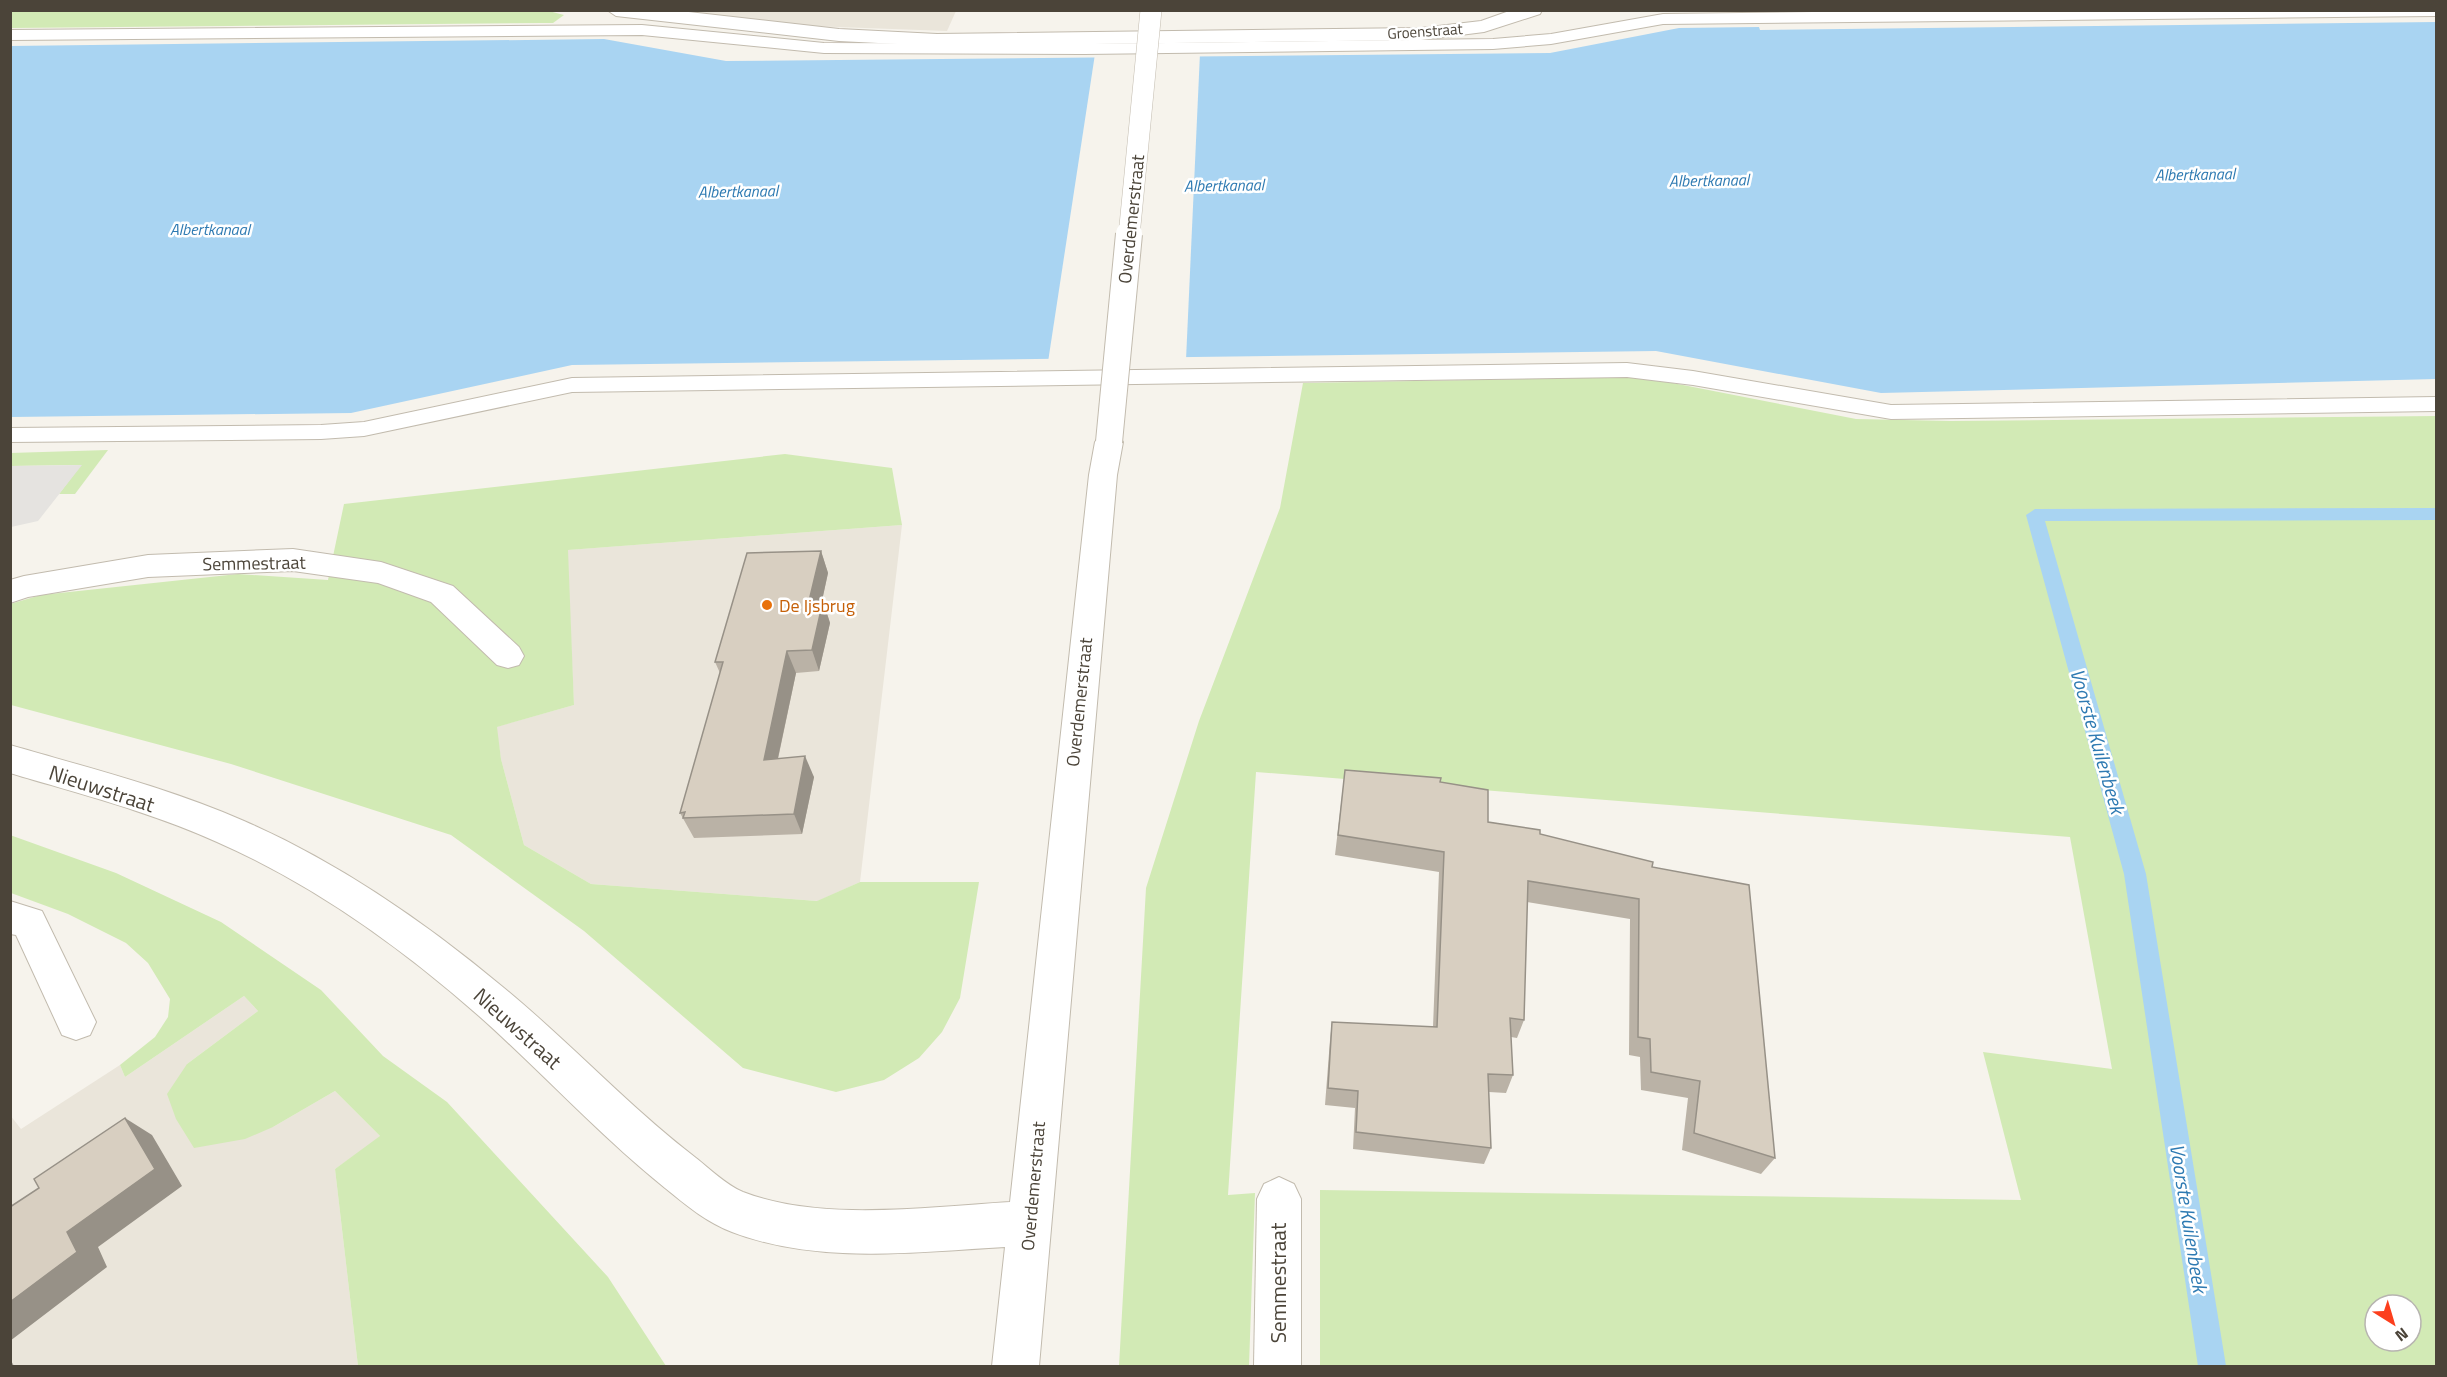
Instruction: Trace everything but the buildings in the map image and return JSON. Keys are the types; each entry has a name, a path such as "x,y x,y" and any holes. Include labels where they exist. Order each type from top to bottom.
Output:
{"street":[{"name":"Groenstraat","path":"616,10 839,35 937,40 1421,34 1484,26 1533,10"},
{"name":"Overdemerstraat","path":"1016,1366 1074,750 1109,442 1151,10"},
{"name":"Semmestraat","path":"10,592 24,587 148,566 293,560 381,573 442,594 508,656"},
{"name":"Nieuwstraat","path":"10,759 114,790 233,832 315,877 389,923 466,980 665,1162 731,1210 800,1228 936,1229 1030,1224"},
{"path":"10,916 29,923 76,1022"},
{"name":"Semmestraat","path":"1277,1366 1279,1199"}],"lane":[{"path":"10,35 642,30 824,48 1084,49 1493,44 1551,39 1663,19 2436,11"},
{"path":"10,435 321,432 364,429 572,385 1627,370 1673,374 1891,412 2436,404"}],"shaded area":[{"path":"678,11 956,11 947,31 810,26"},
{"path":"82,465 38,521 11,527 11,466"},
{"path":"902,525 860,882 818,901 591,884 524,845 501,759 496,727 574,705 567,550"},
{"path":"244,996 258,1011 187,1064 273,1127 335,1091 381,1137 335,1169 358,1366 11,1366 10,1115 21,1129 120,1065 125,1077"}],"green space":[{"path":"11,10 545,10 564,15 553,23 10,28"},
{"path":"1642,377 1856,419 1951,421 2436,416 2436,1366 1320,1366 1320,1190 2021,1200 1983,1052 2112,1069 2070,837 1256,772 1228,1195 1255,1193 1249,1366 1119,1366 1146,888 1199,721 1280,508 1303,383"},
{"path":"108,450 75,494 59,494 81,465 11,466 10,453"},
{"path":"785,454 892,468 902,525 568,550 574,705 497,727 501,759 524,845 591,884 817,901 860,882 979,882 960,998 942,1032 919,1058 884,1080 836,1092 743,1068 584,931 451,835 231,764 11,705 10,604 41,595 238,574 328,580 344,504"},
{"path":"10,835 116,873 221,922 321,990 383,1056 447,1102 608,1277 666,1366 358,1366 335,1169 380,1136 335,1091 273,1127 245,1139 194,1148 176,1119 167,1094 187,1064 258,1011 244,996 125,1077 120,1065 155,1037 168,1017 170,999 148,963 126,943 68,914 11,893"}],"water":[{"name":"Albertkanaal","path":"2436,22 2436,379 1881,393 1656,351 572,365 351,413 11,417 10,46 604,39 726,61 1550,53 1679,28 1759,27 1760,30"}],"pier":[{"path":"1200,53 1186,360 1048,362 1095,54"}],"waterway":[{"name":"Voorste Kuilenbeek","path":"2212,1366 2135,874 2035,515 2436,514"}],"place":[{"name":"De Ijsbrug","path":"767,605"}]}
